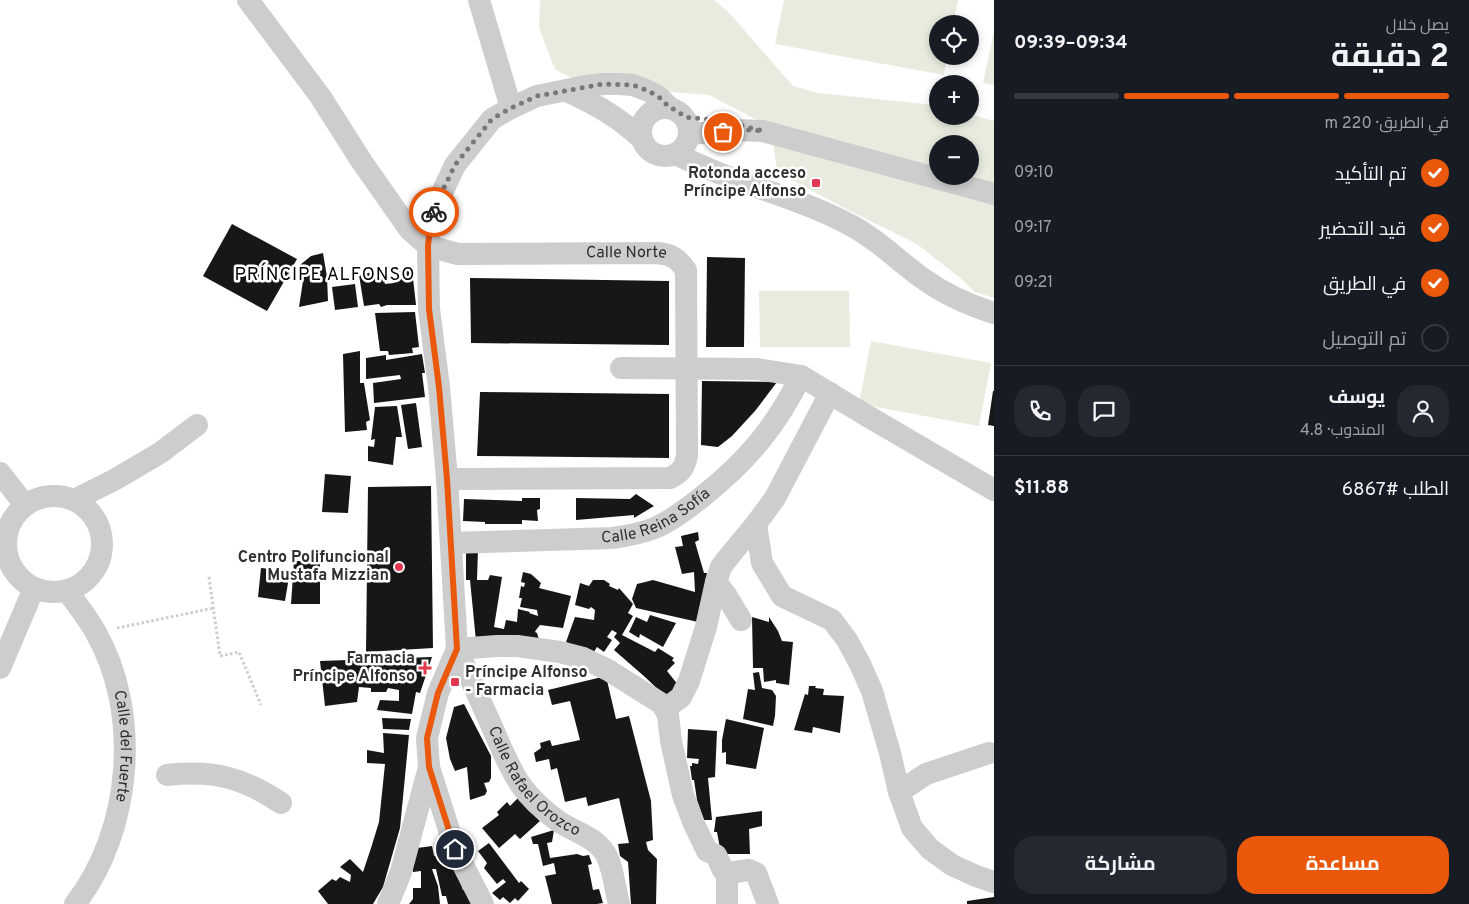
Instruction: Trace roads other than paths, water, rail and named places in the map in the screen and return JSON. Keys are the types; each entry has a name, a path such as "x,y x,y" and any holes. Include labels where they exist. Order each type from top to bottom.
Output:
{"street":[{"name":"Calle Norte","path":"248,0 320,96 362,162 409,229 428,246 458,254 669,254 679,260 686,270 686,462 677,475 670,478 447,479"},
{"path":"480,0 511,108"},
{"path":"483,904 455,849 429,767 427,738 438,693 457,649 447,479 439,387 429,309 428,246 431,219 455,165 492,119 537,96 603,84 633,85 658,96 682,120 685,146 675,154 667,156 652,152 642,139 613,115 567,91"},
{"path":"642,139 641,132 645,118 650,113 663,108 682,120 722,121 994,194"},
{"path":"675,154 741,182 779,194 816,209 852,226 947,294 994,313"},
{"path":"621,368 757,369 802,376 994,490"},
{"name":"Calle Reina Sofía","path":"451,543 612,538 635,534 657,526 686,509 740,464 775,423 802,376"},
{"path":"665,709 681,697 689,681 706,627 716,582 722,567 775,498 830,393"},
{"path":"74,500 114,480 160,453 196,424"},
{"path":"0,473 26,505"},
{"path":"58,496 74,500 88,509 98,523 103,540 101,556 94,572 82,584 67,591 50,592 34,588 20,578 10,564 6,549 7,532 10,525 14,517 26,505 41,498 58,496"},
{"path":"756,524 762,563 782,596 832,620 847,640 860,664 872,692 899,792 912,828 930,849 952,865 994,882"},
{"path":"716,582 741,620"},
{"path":"0,668 34,588"},
{"name":"Calle del Fuerte","path":"67,591 96,632 114,678 124,730 125,758 119,809 107,848 93,878 75,904"},
{"path":"457,649 517,646 560,652 582,658 608,670 662,704 668,715 671,741 684,795 694,824 707,851 716,855 723,870 727,873 753,870 756,873 768,904"},
{"name":"Calle Rafael Orozco","path":"457,649 520,784 543,810 558,821 591,838 599,845 608,858 619,904"},
{"path":"899,792 926,774 988,753"},
{"path":"388,904 401,872 429,767"},
{"path":"167,775 187,773 227,777 252,786 281,803"},
{"path":"727,873 727,904"}],"place":[{"name":"Rotonda acceso Príncipe Alfonso","path":"816,183"},
{"name":"Centro Polifuncional Mustafa Mizzian","path":"399,567"},
{"name":"Farmacia Príncipe Alfonso","path":"425,668"},
{"name":"Príncipe Alfonso - Farmacia","path":"455,682"}],"district":[{"name":"PRÍNCIPE ALFONSO","path":"325,275"}]}
